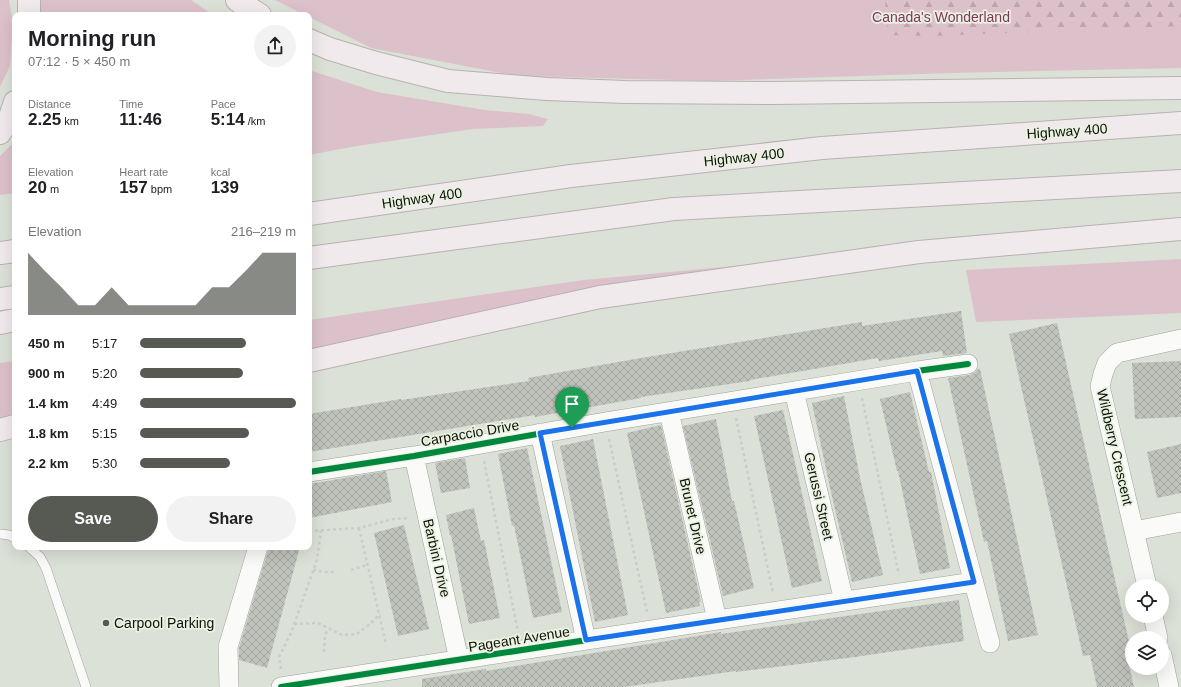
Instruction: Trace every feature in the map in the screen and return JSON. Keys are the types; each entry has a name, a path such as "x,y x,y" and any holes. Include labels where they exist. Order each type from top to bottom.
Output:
{"highway":[{"path":"29,0 29,12"},
{"path":"236,0 255,12"},
{"path":"312,41 330,49 376,63 448,81 547,89 625,92 774,93 1181,88"},
{"path":"0,133 12,111"},
{"name":"Highway 400","path":"312,214 571,176 822,148 1181,123"},
{"path":"312,258 674,208 1181,181"},
{"path":"312,360 600,297 920,252 1181,229"},
{"path":"0,253 12,251"},
{"path":"0,299 12,297"},
{"path":"0,323 12,321"},
{"path":"0,430 12,427"}],"street":[{"name":"Wildberry Crescent","path":"1144,579 1100,386 1107,363 1117,353 1181,339"},
{"name":"Carpaccio Drive","path":"312,472 414,456 732,401 968,364"},
{"path":"917,371 990,642"},
{"name":"Gerussi Street","path":"794,392 844,601"},
{"name":"Brunet Drive","path":"669,412 717,620"},
{"path":"540,433 586,640"},
{"name":"Barbini Drive","path":"414,456 459,660"},
{"path":"1134,531 1181,522"},
{"path":"229,687 228,647 257,550"},
{"name":"Pageant Avenue","path":"282,687 974,582"},
{"path":"1166,675 1169,687"}],"lane":[{"path":"0,534 12,536"},
{"path":"32,550 40,558 46,568 86,687"}],"path":[{"path":"858,381 903,593"},
{"path":"732,401 777,611"},
{"path":"605,422 650,630"},
{"path":"480,444 522,650"},
{"path":"312,531 359,528 393,519 427,516"},
{"path":"359,528 386,644"},
{"path":"282,687 279,657 294,624 317,560 321,531"},
{"path":"351,570 367,565"},
{"path":"313,570 334,572"},
{"path":"294,624 318,623 342,635 357,634 380,614"},
{"path":"324,652 325,635 328,629"}],"green space":[{"path":"0,0 9,0 12,17 10,66 0,87"},
{"path":"41,0 191,0 209,12 41,12"},
{"name":"Canada's Wonderland","path":"275,0 1181,0 1181,68 953,73 713,81 517,76 371,48 312,18 312,12 299,12"},
{"name":"Canada's Wonderland","path":"885,0 1100,0 1106,2 1181,0 1181,26 932,36 888,35"},
{"path":"312,71 377,92 485,110 529,114 548,119 543,126 473,129 357,146 312,154"},
{"path":"12,144 12,193 0,195 0,156"},
{"path":"1181,259 1181,313 976,322 966,270"},
{"path":"768,263 312,351 312,320 584,280"},
{"path":"12,361 12,417 0,420 0,363"}],"building":[{"path":"961,311 967,353 943,356 942,351 879,361 878,358 750,381 641,397 535,417 535,415 312,452 312,414 529,381 528,378 635,359 862,322 862,326"},
{"path":"1057,323 1127,631 1125,631 1125,675 1131,675 1134,687 1097,687 1090,655 1083,656 1009,334"},
{"path":"1181,361 1181,417 1135,419 1132,363"},
{"path":"980,369 1038,635 1008,641 987,541 984,542 948,378 970,375"},
{"path":"910,392 929,472 931,472 950,568 920,574 898,471 880,399"},
{"path":"844,396 860,478 883,575 852,582 812,403"},
{"path":"783,410 822,581 792,588 754,416"},
{"path":"716,419 732,501 734,501 754,588 723,596 683,426"},
{"path":"661,425 701,602 699,602 700,606 666,613 627,433"},
{"path":"593,439 628,615 595,622 560,446"},
{"path":"1181,444 1181,493 1157,498 1147,452"},
{"path":"527,448 562,612 533,618 514,525 512,526 498,454"},
{"path":"465,458 470,488 441,493 435,463"},
{"path":"386,471 392,502 312,517 312,483"},
{"path":"474,508 481,541 484,540 500,618 469,624 446,515"},
{"path":"404,525 429,629 398,636 374,533"},
{"path":"268,550 299,550 267,668 239,660 239,648"},
{"path":"959,600 964,641 855,657 736,671 624,687 422,687 422,679 486,669 486,671 721,632 721,634"}],"cycle path":[{"path":"312,472 414,456 605,422 968,364"},
{"path":"281,687 974,582"}],"place":[{"name":"Carpool Parking","path":"106,623"}],"route":[{"path":"917,371 974,582 586,640 540,433 572,428 917,371"}]}
